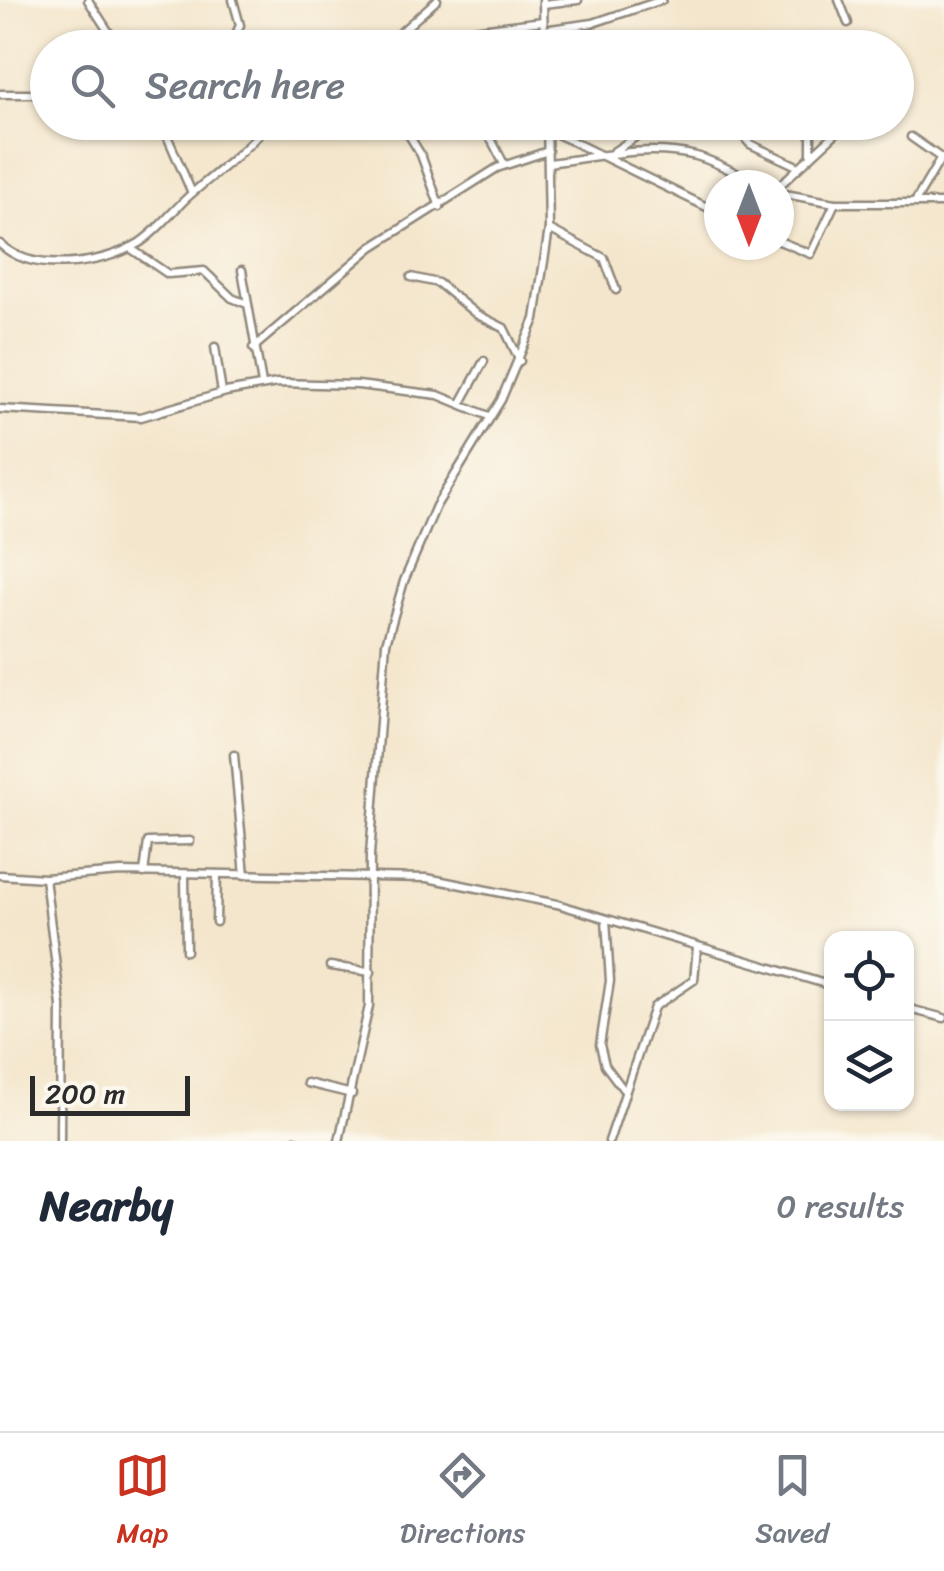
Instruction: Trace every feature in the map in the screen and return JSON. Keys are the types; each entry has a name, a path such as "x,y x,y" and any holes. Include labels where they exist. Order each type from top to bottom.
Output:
{"street":[{"path":"88,0 107,30"},
{"path":"234,0 238,30"},
{"path":"403,30 437,0"},
{"path":"578,0 543,2 543,30 594,23 662,0"},
{"path":"839,0 848,24"},
{"path":"472,30 543,21"},
{"path":"0,94 30,94"},
{"path":"914,139 940,155 942,162 915,202"},
{"path":"169,140 192,194"},
{"path":"0,244 22,258 46,264 106,256 129,247 252,140"},
{"path":"411,140 440,206"},
{"path":"491,140 504,164"},
{"path":"339,1141 366,1035 371,972 370,876 384,664 392,619 436,506 520,362 535,319 549,229 548,140"},
{"path":"577,140 704,205"},
{"path":"607,154 632,140"},
{"path":"747,140 799,167"},
{"path":"811,140 811,156"},
{"path":"794,172 828,140"},
{"path":"549,163 650,150 696,156 727,170"},
{"path":"253,348 356,258 504,164 548,151"},
{"path":"794,193 835,203 944,204"},
{"path":"794,248 807,255 814,252 835,203"},
{"path":"549,229 604,258 616,290"},
{"path":"129,247 168,274 204,271 232,298 247,304"},
{"path":"242,270 262,384"},
{"path":"410,277 438,283 476,314 504,328 520,362"},
{"path":"215,346 222,393"},
{"path":"462,401 484,361"},
{"path":"0,409 141,417 262,384 358,385 462,401 490,416"},
{"path":"234,755 245,875"},
{"path":"144,874 148,842 190,841"},
{"path":"185,874 186,950"},
{"path":"216,922 217,874"},
{"path":"0,875 426,878 606,920 824,984"},
{"path":"45,878 61,1006 60,1141"},
{"path":"606,920 610,981 600,1045 606,1064 624,1090"},
{"path":"609,1141 654,1007 694,980 698,947"},
{"path":"330,966 371,972"},
{"path":"914,1010 944,1018"},
{"path":"308,1083 352,1094"}]}
